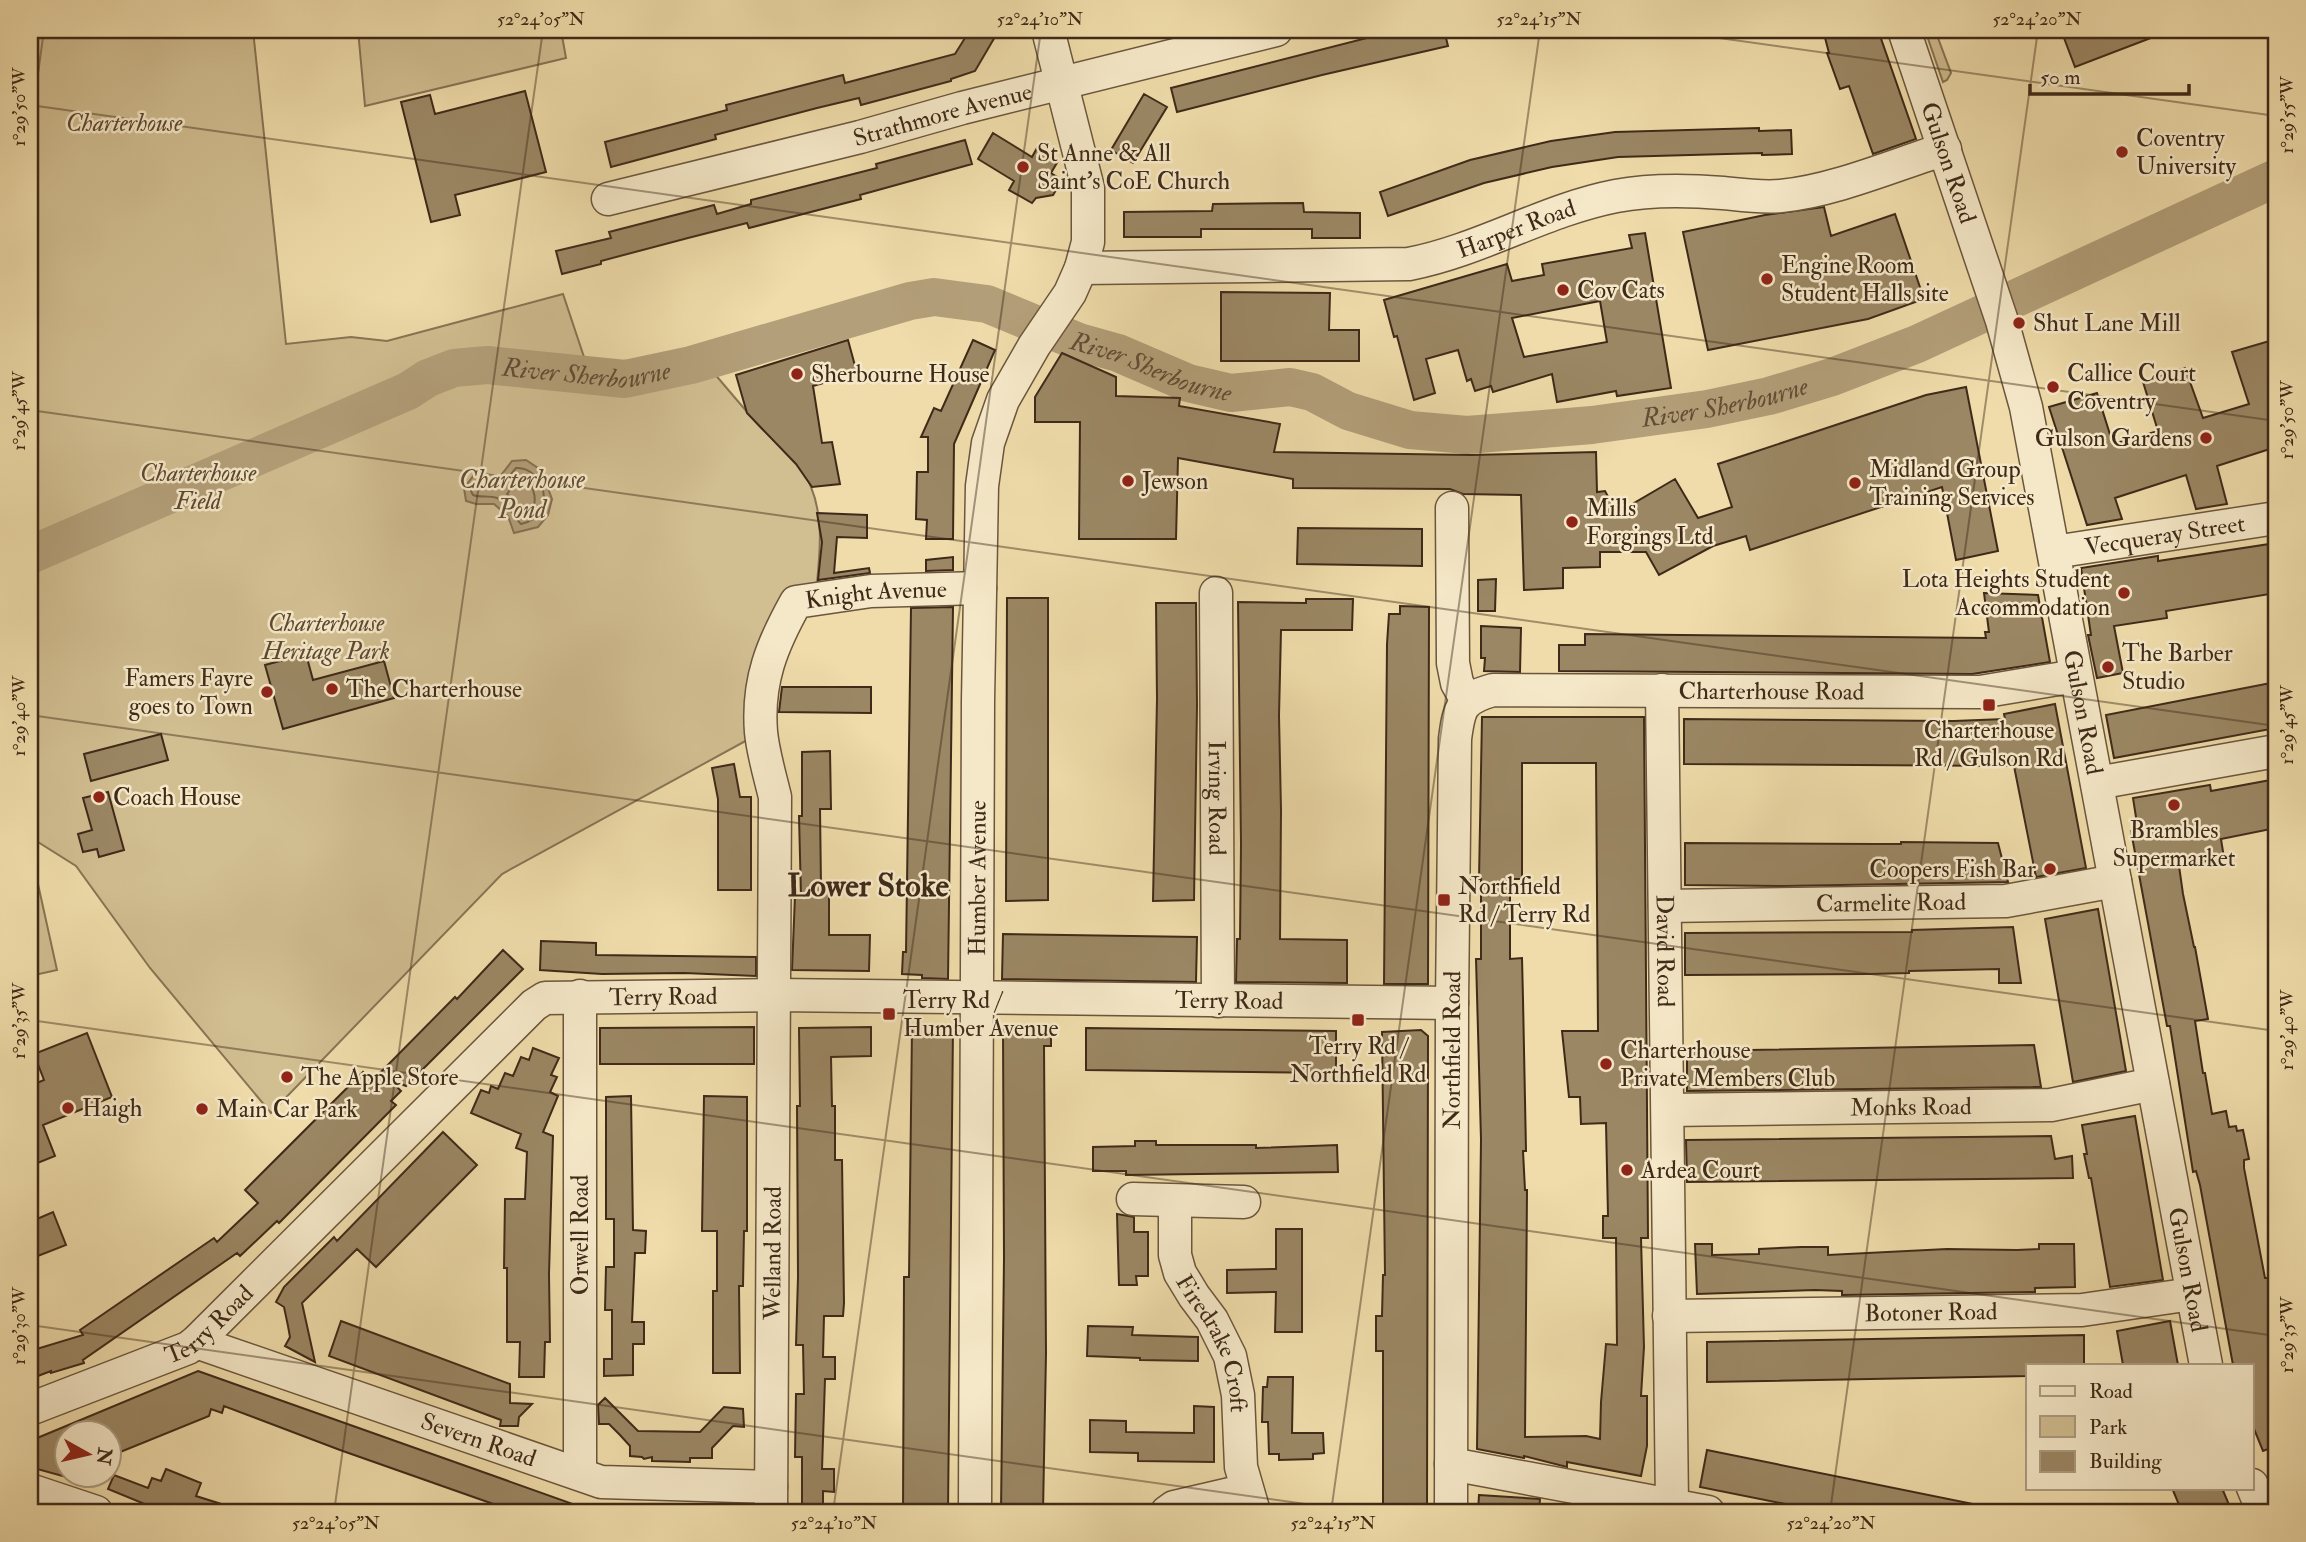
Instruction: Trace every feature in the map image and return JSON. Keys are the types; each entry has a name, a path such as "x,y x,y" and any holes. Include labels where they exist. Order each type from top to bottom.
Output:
{"street":[{"name":"Humber Avenue","path":"975,1512 982,486 988,443 1003,400 1034,346 1070,293 1088,242 1088,188 1048,30"},
{"name":"Strathmore Avenue","path":"608,199 1276,30"},
{"name":"Gulson Road","path":"1904,30 2002,321 2026,407 2206,1364"},
{"name":"Harper Road","path":"1081,268 1409,264 1456,253 1545,216 1596,200 1665,190 1761,196 1802,193 1945,149"},
{"path":"1452,508 1453,663 1457,683 1467,701"},
{"name":"Vecqueray Street","path":"2054,552 2276,518"},
{"name":"Knight Avenue","path":"775,995 775,797 761,733 768,659 783,626 796,602 810,599 871,591 981,588"},
{"name":"Irving Road","path":"1216,593 1218,1001"},
{"name":"Charterhouse Road","path":"1467,701 1478,694 1493,690 1980,692 2076,676"},
{"name":"David Road","path":"1662,690 1672,1505"},
{"name":"Northfield Road","path":"1451,1512 1455,739 1459,712 1467,701"},
{"path":"2097,783 2276,751"},
{"name":"Carmelite Road","path":"1665,906 2006,901 2115,881"},
{"name":"Terry Road","path":"30,1409 188,1348 196,1342 534,1005 545,998 775,995 1452,1003"},
{"name":"Welland Road","path":"771,1500 775,995"},
{"name":"Orwell Road","path":"580,996 580,1474"},
{"name":"Monks Road","path":"1668,1110 2051,1105 2153,1084"},
{"path":"1133,1199 1244,1202"},
{"name":"Firedrake Croft","path":"1167,1512 1174,1507 1250,1501 1241,1467 1238,1395 1233,1367 1221,1336 1180,1273 1174,1245 1175,1201"},
{"name":"Botoner Road","path":"1669,1316 2082,1310 2192,1294"},
{"name":"Severn Road","path":"196,1342 601,1482 771,1500"},
{"path":"1451,1464 1708,1512"},
{"path":"30,1490 96,1512"},
{"path":"2254,1490 2263,1512"}],"green space":[{"name":"Charterhouse Heritage Park","path":"30,30 253,30 286,344 351,337 387,341 563,294 590,375 692,347 755,421 801,469 811,487 818,513 820,540 816,594 796,602 751,738 502,874 271,1113 150,968 76,866 30,837"},
{"path":"358,30 561,30 566,58 365,106"},
{"path":"1925,30 1935,30 1951,73 1943,82"},
{"path":"30,848 57,970 30,976"}],"water":[{"name":"Charterhouse Pond","path":"526,460 541,470 552,499 548,515 538,527 514,533 508,516 494,504 466,501 464,488 474,475 498,479 512,461"}],"building":[{"path":"970,30 999,30 975,71 951,81 861,105 859,98 817,108 715,135 716,139 611,167 605,142 727,110 726,105 843,75 845,83 955,54"},
{"path":"1398,30 1444,30 1448,46 1177,112 1171,88"},
{"path":"1823,30 1878,30 1916,139 1873,154 1849,86 1840,89 1827,53"},
{"path":"2061,30 2169,30 2169,31 2075,67"},
{"path":"525,91 546,172 455,195 460,215 431,222 401,102 430,95 435,114"},
{"path":"1144,94 1167,107 1133,163 1111,150"},
{"path":"1759,128 1759,131 1791,130 1792,154 1618,157 1552,167 1484,183 1388,216 1380,192 1470,160 1551,141 1615,132"},
{"name":"St Anne & All Saint’s CoE Church","path":"993,133 1032,157 1037,148 1058,161 1051,173 1062,180 1053,195 1036,198 1032,203 1009,190 1014,181 978,159"},
{"path":"965,140 972,164 860,195 861,199 749,228 747,223 601,261 601,264 562,274 556,251 611,238 609,232 714,205 717,214 751,204 751,200 877,168 876,164"},
{"path":"1303,203 1304,212 1360,213 1360,238 1312,238 1312,229 1201,229 1201,237 1124,237 1124,212 1212,211 1213,204"},
{"name":"Engine Room Student Halls site","path":"1824,207 1831,236 1895,214 1924,299 1868,319 1708,350 1683,232 1765,215"},
{"path":"1645,233 1671,388 1617,396 1616,391 1557,402 1552,374 1493,392 1491,386 1475,391 1471,379 1467,381 1458,350 1426,359 1435,393 1414,400 1397,336 1394,337 1384,300 1507,264 1512,281 1544,275 1542,264 1632,248 1629,235","holes":["1600,301 1607,342 1524,357 1512,318"]},
{"path":"1221,292 1330,293 1329,330 1359,330 1359,361 1221,361"},
{"name":"Gulson Gardens","path":"2276,339 2276,447 2217,466 2227,504 2196,509 2186,475 2115,498 2122,519 2087,525 2049,407 2097,393 2113,444 2158,431 2143,382 2185,368 2203,418 2249,404 2232,352"},
{"path":"848,340 857,373 813,386 822,443 832,442 840,484 812,487 796,464 747,413 736,375"},
{"path":"973,340 995,350 954,444 953,539 926,539 927,520 916,519 917,472 928,472 928,437 921,437 934,408 941,411"},
{"path":"1062,353 1116,377 1116,396 1180,398 1179,406 1280,424 1274,452 1471,455 1596,452 1597,492 1605,491 1617,513 1675,479 1698,518 1732,507 1718,464 1926,395 1966,387 1998,551 1956,560 1942,487 1750,550 1746,536 1713,546 1659,575 1646,552 1600,552 1600,567 1563,568 1563,588 1524,590 1521,495 1463,494 1450,489 1293,488 1293,479 1178,458 1176,539 1079,539 1080,422 1035,422 1035,397"},
{"path":"817,513 867,515 867,538 837,537 834,573 869,568 870,573 818,580 822,542"},
{"path":"1298,528 1422,529 1422,566 1297,564"},
{"path":"2276,543 2276,593 2166,611 2167,618 2114,626 2123,673 2097,678 2088,635 2091,635 2081,568 2158,556 2158,561"},
{"path":"953,557 953,570 926,571 926,560"},
{"path":"1496,579 1495,611 1478,611 1478,580"},
{"path":"1984,593 2038,595 2050,662 1972,674 1559,671 1559,645 1585,645 1585,634 1986,638 1985,632 1989,632"},
{"path":"1007,598 1048,598 1048,900 1006,901"},
{"path":"1306,599 1353,599 1352,630 1281,630 1280,939 1347,940 1347,983 1236,982 1237,939 1240,939 1241,844 1238,602 1306,603"},
{"path":"1156,603 1196,603 1194,900 1153,901"},
{"path":"1400,606 1429,607 1428,984 1384,984 1387,644 1389,614 1400,614"},
{"path":"953,607 948,979 922,978 922,975 902,974 903,952 906,952 911,608"},
{"path":"1481,626 1521,628 1520,672 1484,671 1485,658 1481,658"},
{"name":"The Charterhouse","path":"306,654 313,680 384,661 394,698 283,729 265,665"},
{"path":"2276,682 2276,728 2114,758 2106,715"},
{"path":"782,687 871,687 871,713 779,712"},
{"path":"2055,704 2086,868 2036,877 2014,766 1684,764 1684,719 2005,719 2004,714"},
{"path":"1482,717 1644,717 1648,1238 1641,1238 1644,1347 1641,1396 1647,1396 1647,1446 1641,1476 1567,1462 1567,1467 1524,1456 1477,1449 1481,1139 1476,959 1481,959 1479,879","holes":["1522,763 1596,763 1598,1031 1562,1031 1569,1097 1580,1097 1581,1124 1606,1123 1608,1216 1603,1216 1603,1238 1616,1238 1617,1345 1606,1344 1600,1439 1586,1436 1525,1437 1527,1190 1523,1151 1526,1151 1522,958 1510,959 1510,879 1522,879"]},
{"path":"161,734 168,760 91,781 84,754"},
{"path":"830,751 831,809 820,809 821,886 829,886 829,935 870,935 869,971 792,970 795,896 801,896 799,816 802,816 802,752"},
{"path":"734,764 740,797 751,797 751,890 718,890 718,799 712,768"},
{"path":"2276,779 2276,828 2221,839 2224,858 2179,866 2208,1019 2195,1021 2203,1073 2212,1114 2226,1111 2229,1127 2236,1126 2237,1131 2243,1130 2249,1159 2244,1160 2244,1168 2276,1323 2276,1446 2263,1451 2254,1429 2254,1364 2233,1364 2200,1185 2196,1171 2193,1172 2170,1026 2167,1026 2131,831 2138,830 2133,798 2210,785 2211,791"},
{"path":"108,792 124,850 99,857 97,849 83,852 78,834 92,830 83,798"},
{"path":"1685,843 1998,843 2008,882 1685,885"},
{"path":"2098,909 2126,1071 2073,1082 2045,919"},
{"path":"2013,927 2021,983 1999,983 1999,969 1869,974 1685,975 1685,933 1912,932"},
{"path":"1003,934 1197,937 1196,982 1002,979"},
{"path":"541,941 596,943 596,955 756,957 756,976 602,974 540,970"},
{"path":"503,950 523,969 406,1086 389,1079 401,1091 391,1101 396,1105 279,1223 277,1221 240,1256 237,1253 83,1360 84,1363 30,1379 30,1351 83,1335 80,1330 214,1238 217,1242 258,1203 245,1190 363,1072 372,1081 455,997 457,999"},
{"path":"754,1027 754,1064 600,1064 600,1028"},
{"path":"871,1027 871,1056 831,1057 835,1160 842,1160 844,1303 843,1316 824,1316 823,1357 835,1357 835,1379 825,1379 822,1469 834,1469 834,1492 823,1491 823,1512 802,1512 802,1457 795,1457 796,1394 804,1394 803,1345 796,1345 799,1028"},
{"path":"912,1027 953,1027 948,1512 903,1512 904,1277 909,1277"},
{"path":"1003,1028 1051,1028 1051,1046 1044,1046 1046,1353 1043,1512 1001,1512"},
{"path":"1086,1028 1336,1031 1336,1073 1086,1070"},
{"path":"1421,1030 1428,1036 1427,1512 1383,1512 1383,1351 1376,1351 1376,1316 1382,1316 1385,1275 1382,1032"},
{"name":"Haigh","path":"87,1033 112,1097 43,1125 55,1156 30,1166 30,1086 44,1080 34,1054"},
{"path":"2034,1045 2041,1087 1687,1091 1687,1051"},
{"path":"533,1048 559,1058 551,1075 557,1077 550,1092 558,1096 543,1132 553,1136 550,1342 545,1342 544,1377 519,1377 520,1342 507,1342 505,1199 525,1199 527,1152 516,1148 521,1134 471,1113 481,1090 489,1093 491,1086 498,1089 505,1073 513,1076 521,1057 529,1060"},
{"path":"631,1096 633,1230 646,1231 645,1253 635,1253 632,1322 644,1322 644,1344 633,1344 633,1375 604,1376 604,1359 612,1359 612,1310 605,1310 606,1267 614,1267 614,1219 606,1219 606,1097"},
{"path":"704,1096 747,1097 747,1231 744,1231 743,1286 739,1286 740,1373 713,1373 713,1291 717,1291 717,1231 702,1231"},
{"path":"2135,1116 2163,1280 2110,1287 2091,1178 2084,1154 2087,1154 2082,1125"},
{"path":"443,1132 477,1165 376,1267 357,1249 302,1303 315,1362 285,1346 290,1337 288,1326 284,1307 276,1302 284,1287 334,1237 337,1241"},
{"path":"2051,1136 2055,1159 2072,1156 2073,1178 1687,1182 1686,1140"},
{"path":"1135,1141 1156,1141 1156,1145 1256,1145 1256,1148 1337,1145 1338,1172 1126,1175 1126,1171 1093,1171 1093,1147 1135,1146"},
{"path":"53,1212 66,1245 30,1259 30,1222"},
{"path":"1117,1214 1134,1217 1134,1232 1148,1232 1148,1276 1136,1276 1137,1285 1119,1285"},
{"path":"1276,1229 1302,1229 1302,1332 1275,1332 1276,1292 1227,1293 1227,1270 1276,1269"},
{"path":"1695,1244 1712,1244 1712,1255 1759,1254 1759,1249 1828,1247 1828,1255 1947,1249 2017,1250 2039,1249 2039,1244 2074,1244 2075,1287 2035,1288 2035,1292 1842,1295 1842,1291 1815,1290 1697,1294"},
{"path":"341,1321 510,1384 510,1403 532,1404 519,1417 518,1426 500,1426 501,1420 329,1356"},
{"path":"2170,1321 2178,1364 2123,1364 2117,1331"},
{"path":"1088,1326 1133,1327 1132,1335 1198,1337 1198,1361 1087,1356"},
{"path":"2084,1335 2084,1364 2026,1364 2026,1376 1707,1382 1707,1342"},
{"path":"198,1371 587,1509 586,1512 516,1512 224,1406 222,1413 211,1409 209,1416 122,1451 122,1420 80,1420"},
{"path":"1268,1377 1293,1377 1292,1433 1323,1433 1324,1453 1313,1454 1313,1459 1279,1460 1279,1454 1269,1454 1268,1422 1262,1422 1263,1387 1267,1387"},
{"path":"605,1398 638,1431 700,1432 724,1407 743,1409 744,1427 733,1426 712,1448 712,1458 690,1458 690,1462 652,1461 652,1457 644,1459 630,1456 630,1446 620,1435 609,1424 599,1424 598,1405"},
{"path":"1194,1406 1214,1407 1214,1462 1138,1461 1138,1453 1090,1452 1090,1420 1126,1421 1126,1432 1194,1433"},
{"path":"52,1432 52,1473 30,1467 30,1441"},
{"path":"1707,1450 1978,1505 1977,1512 1825,1512 1700,1487"},
{"path":"166,1469 201,1483 196,1496 234,1508 233,1512 164,1512 110,1490 122,1490 122,1478 148,1488 152,1478 161,1481"},
{"path":"2173,1490 2223,1490 2232,1512 2182,1512"},
{"path":"1479,1495 1540,1499 1539,1512 1478,1512"}],"waterway":[{"name":"River Sherbourne","path":"30,555 408,391 428,378 454,368 487,365 625,379 691,365 910,301 934,297 987,304 1079,342 1118,353 1188,383 1231,393 1290,387 1312,392 1348,411 1410,430 1467,435 1592,425 1707,409 1769,396 1832,377 1917,344 2276,178"}],"place":[{"name":"Coventry University","path":"2122,152"},
{"name":"St Anne & All Saint’s CoE Church","path":"1023,167"},
{"name":"Engine Room Student Halls site","path":"1767,279"},
{"name":"Cov Cats","path":"1563,290"},
{"name":"Shut Lane Mill","path":"2019,323"},
{"name":"Sherbourne House","path":"797,374"},
{"name":"Callice Court Coventry","path":"2053,387"},
{"name":"Gulson Gardens","path":"2206,438"},
{"name":"Jewson","path":"1128,481"},
{"name":"Midland Group Training Services","path":"1855,483"},
{"name":"Mills Forgings Ltd","path":"1572,522"},
{"name":"Lota Heights Student Accommodation","path":"2124,593"},
{"name":"The Barber Studio","path":"2108,667"},
{"name":"The Charterhouse","path":"332,689"},
{"name":"Famers Fayre goes to Town","path":"267,692"},
{"name":"Charterhouse Rd / Gulson Rd","path":"1989,705"},
{"name":"Coach House","path":"99,797"},
{"name":"Brambles Supermarket","path":"2174,805"},
{"name":"Coopers Fish Bar","path":"2050,869"},
{"name":"Northfield Rd / Terry Rd","path":"1444,900"},
{"name":"Terry Rd / Humber Avenue","path":"889,1014"},
{"name":"Terry Rd / Northfield Rd","path":"1358,1020"},
{"name":"Charterhouse Private Members Club","path":"1606,1064"},
{"name":"The Apple Store","path":"287,1077"},
{"name":"Haigh","path":"68,1108"},
{"name":"Main Car Park","path":"202,1109"},
{"name":"Ardea Court","path":"1627,1170"}],"district":[{"name":"Lower Stoke","path":"868,885"}],"park label":[{"name":"Charterhouse","path":"124,123"},
{"name":"Charterhouse Field","path":"198,487"}]}
